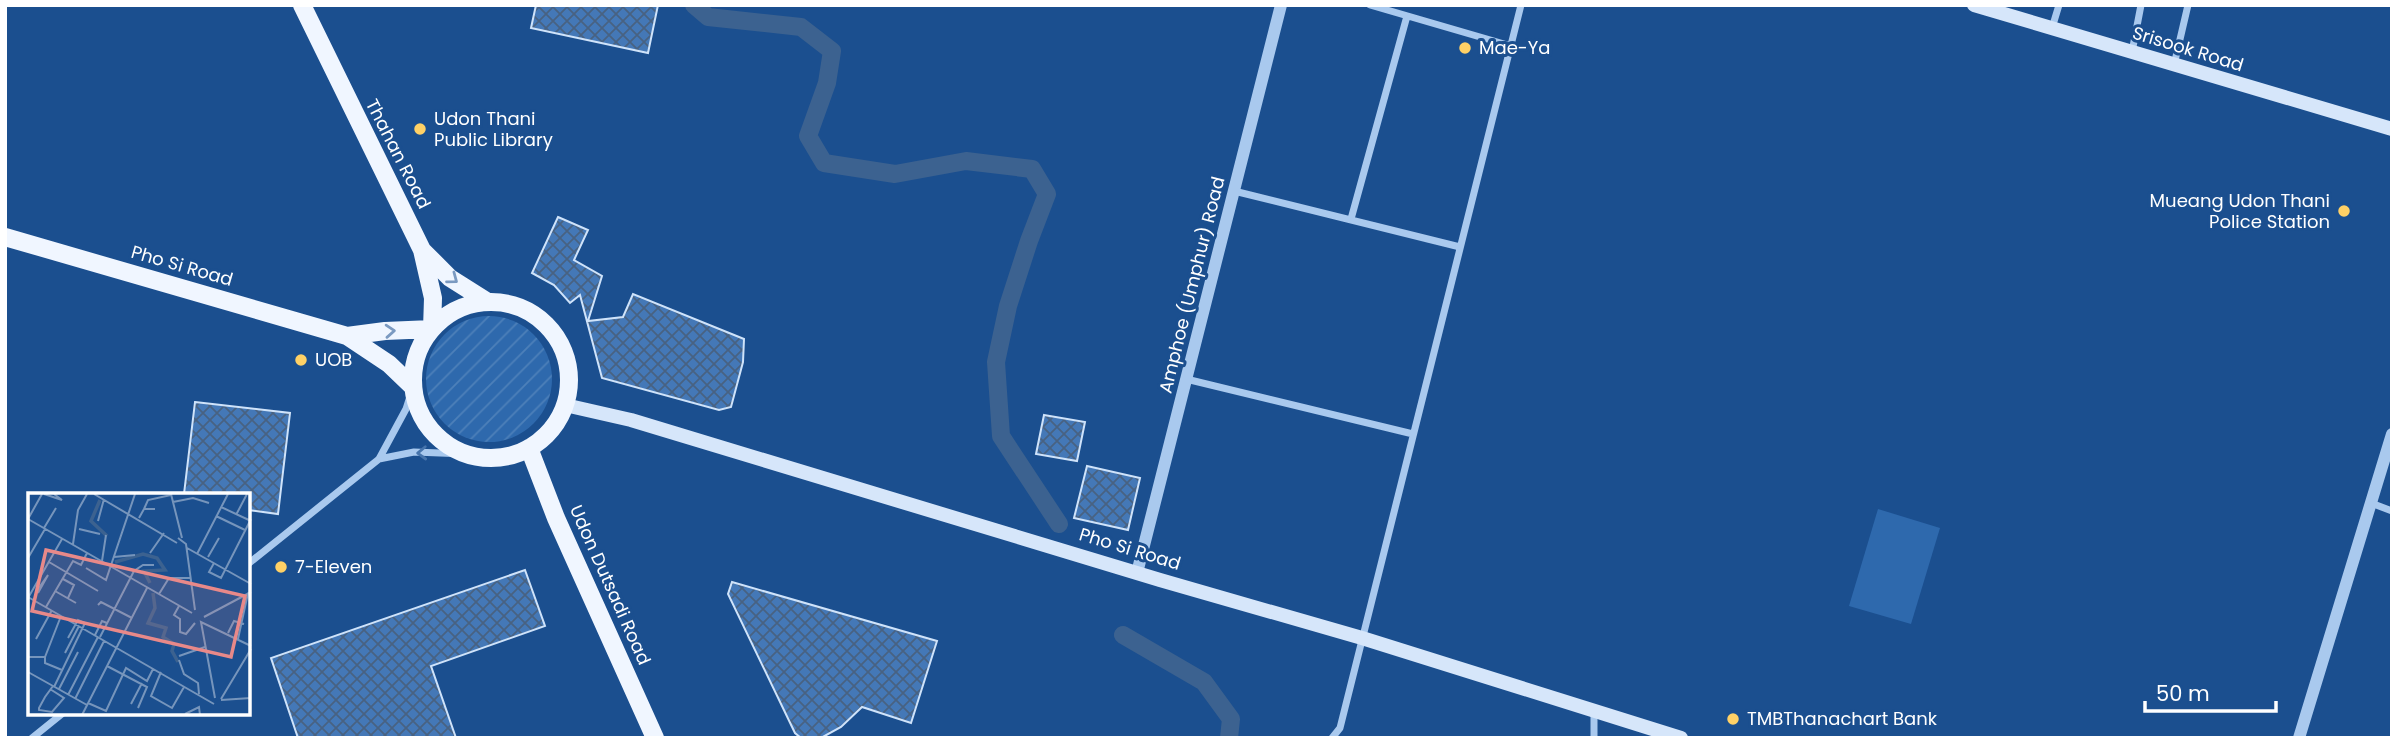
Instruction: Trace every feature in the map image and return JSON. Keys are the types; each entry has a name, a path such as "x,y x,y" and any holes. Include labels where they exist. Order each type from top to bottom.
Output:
{"main road":[{"name":"Thahan Road","path":"302,5 422,250 433,298 432,328"},
{"name":"Srisook Road","path":"1974,5 2392,129"},
{"name":"Pho Si Road","path":"5,237 347,336 388,364 412,387"},
{"path":"422,250 450,278 488,302"},
{"path":"488,302 517,306 547,325 558,338 569,371 565,404 555,425 539,442 529,448 499,458 466,454 437,437 419,413 412,387 415,359 432,328 451,313 475,303 488,302"},
{"name":"Pho Si Road","path":"347,336 432,328"},
{"name":"Pho Si Road","path":"565,404 631,420 1362,638 1681,738"},
{"name":"Udon Dutsadi Road","path":"529,448 556,518 655,738"}],"street":[{"name":"Amphoe (Umphur) Road","path":"1137,573 1282,5"},
{"path":"1370,5 1511,46"},
{"path":"1332,738 1340,728 1521,5"},
{"path":"2052,28 2059,5"},
{"path":"2132,52 2141,5"},
{"path":"2174,65 2188,5"},
{"path":"1351,219 1407,16"},
{"path":"1234,191 1460,247"},
{"path":"1186,379 1413,434"},
{"path":"250,562 379,459 406,409 412,387"},
{"path":"2299,738 2392,434"},
{"path":"379,459 414,452 466,454"},
{"path":"2371,503 2392,511"},
{"path":"1594,711 1594,738"},
{"path":"32,738 61,715"}],"shaded area":[{"path":"489,316 513,321 533,335 547,355 552,379 547,403 533,423 513,437 489,442 465,437 445,423 431,403 426,379 431,355 445,335 465,321"},
{"path":"1878,509 1940,528 1911,624 1849,606"}],"building":[{"path":"536,5 658,5 648,53 531,28"},
{"path":"558,217 588,230 574,260 602,276 588,321 623,317 633,294 744,339 743,362 731,407 719,410 602,378 580,295 570,303 554,285 532,273"},
{"path":"195,402 290,413 278,514 250,510 250,493 184,493"},
{"path":"1044,415 1085,422 1077,461 1036,454"},
{"path":"1087,466 1140,478 1128,530 1074,518"},
{"path":"525,570 545,626 431,666 456,738 298,738 271,658"},
{"path":"732,582 937,641 911,723 862,707 841,727 821,738 801,738 795,733 728,594"}],"waterway":[{"path":"694,5 708,17 801,27 832,51 827,83 808,136 824,163 895,174 966,161 1032,169 1047,194 1008,306 996,362 1001,436 1059,524"},
{"path":"1123,635 1204,682 1231,719 1229,738"}],"place":[{"name":"Mae-Ya","path":"1465,48"},
{"name":"Udon Thani Public Library","path":"420,129"},
{"name":"Mueang Udon Thani Police Station","path":"2344,211"},
{"name":"UOB","path":"301,360"},
{"name":"7-Eleven","path":"281,567"},
{"name":"TMBThanachart Bank","path":"1733,719"}]}
